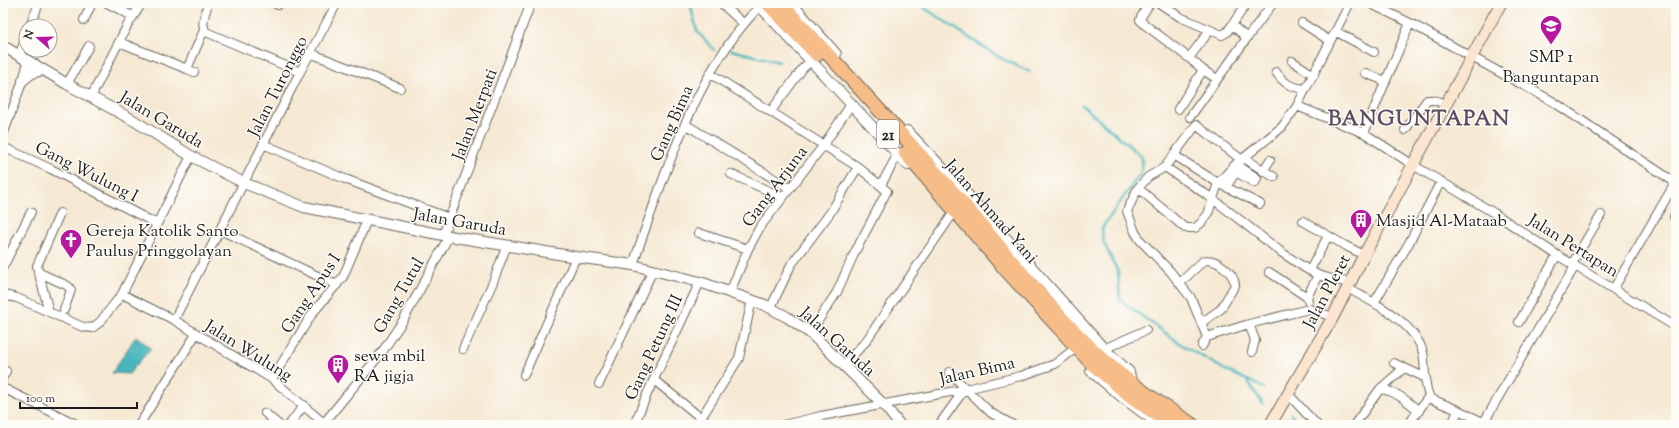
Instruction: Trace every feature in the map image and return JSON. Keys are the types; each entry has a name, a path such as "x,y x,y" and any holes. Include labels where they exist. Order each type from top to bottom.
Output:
{"highway":[{"name":"Jalan Ahmad Yani","path":"781,3 959,199 1009,266 1092,364 1130,396 1171,425"},
{"name":"Jalan Ahmad Yani","path":"761,4 814,52 914,167 1009,266 1083,340 1104,360 1131,382 1193,425"}],"main road":[{"name":"Jalan Pleret","path":"1270,425 1333,317 1364,255 1501,3"}],"street":[{"path":"33,18 39,3"},
{"path":"84,20 92,3"},
{"path":"107,3 132,16"},
{"path":"91,97 132,16 142,3"},
{"path":"119,42 191,71 204,30 203,22 208,3"},
{"name":"Jalan Turonggo","path":"244,183 300,72 338,3"},
{"name":"Jalan Merpati","path":"446,235 449,218 531,3"},
{"path":"721,3 744,24"},
{"path":"791,3 865,87 965,192 1104,349 1129,372 1131,382"},
{"path":"1150,3 1140,20 1203,70 1217,79"},
{"path":"1159,3 1180,17 1222,35 1227,32 1247,3"},
{"path":"1190,117 1273,3"},
{"path":"1138,188 1185,228 1195,228 1201,223 1208,214 1213,199 1240,160 1282,127 1297,106 1350,3"},
{"path":"1370,3 1382,5 1410,23 1552,101 1676,183 1614,288"},
{"path":"761,4 898,154 914,167 952,215 1072,351 1105,384 1160,425"},
{"name":"Gang Bima","path":"633,265 668,164 685,124 727,47 761,4"},
{"path":"1302,23 1330,42"},
{"path":"1364,133 1410,23"},
{"path":"1232,25 1247,38"},
{"path":"204,30 211,35 300,72"},
{"path":"1189,58 1210,30"},
{"path":"1335,31 1374,52"},
{"name":"Jalan Garuda","path":"3,46 42,70 133,120 191,156 244,183 304,207 446,235 633,265 700,282 771,307 810,333 884,405 900,425"},
{"path":"67,84 89,46"},
{"path":"310,53 400,88"},
{"path":"3,135 23,80 23,59"},
{"path":"771,111 803,68 812,60"},
{"path":"1292,61 1314,75"},
{"path":"23,80 32,73 42,70"},
{"path":"1178,109 1203,70"},
{"path":"1276,72 1287,85 1305,89"},
{"path":"1365,73 1385,81"},
{"path":"711,74 858,167 884,188"},
{"path":"1405,130 1427,100 1447,104"},
{"name":"Gang Arjuna","path":"730,292 748,249 760,227 823,146 852,103"},
{"name":"Jalan Pertapan","path":"1297,106 1364,133 1413,165 1500,216 1557,255 1614,288 1676,327"},
{"path":"685,124 789,188"},
{"path":"1207,337 1191,298 1170,271 1140,240 1135,232 1127,211 1138,188 1148,178 1165,167 1196,125 1240,160 1257,178 1255,183 1236,172 1222,185"},
{"path":"263,144 345,179 449,218"},
{"name":"Gang Wulung I","path":"3,147 51,169 157,224"},
{"path":"810,333 837,292 898,154"},
{"path":"1174,155 1222,185 1260,204"},
{"path":"3,295 17,298 48,312 62,314 83,327 92,328 100,322 122,294 191,156"},
{"path":"1240,160 1274,177"},
{"path":"1263,171 1270,160"},
{"path":"771,307 791,265 830,213 858,167"},
{"path":"1165,167 1213,199 1281,252 1318,275 1349,285 1395,317 1413,335 1423,353 1429,396 1436,402 1458,410 1486,424 1601,215"},
{"path":"731,174 782,197"},
{"path":"1374,303 1409,243 1441,181"},
{"path":"174,320 244,183"},
{"path":"3,268 31,212"},
{"path":"48,312 38,272 38,261 60,213"},
{"path":"844,365 870,335 952,215"},
{"name":"Gang Apus I","path":"272,379 312,314 328,293 337,285 351,261 367,220"},
{"path":"1303,221 1364,255"},
{"path":"220,230 337,285"},
{"path":"700,233 748,249"},
{"name":"Gang Tutul","path":"325,424 382,352 404,319 446,235"},
{"path":"1310,270 1328,236"},
{"path":"463,349 493,282 507,245"},
{"path":"1519,322 1557,255"},
{"path":"524,375 576,257"},
{"path":"1180,283 1203,261 1208,259 1215,261 1233,278 1234,285 1222,309 1202,323"},
{"path":"599,384 653,270"},
{"path":"38,272 68,286 71,290 62,314"},
{"path":"1269,272 1307,297"},
{"path":"1309,309 1307,297 1318,275"},
{"name":"Gang Petung III","path":"634,425 700,282"},
{"name":"Jalan Wulung","path":"122,294 174,320 272,379 325,424"},
{"path":"654,380 703,421 739,358 752,300"},
{"path":"1202,346 1207,337 1249,324 1309,309 1333,317"},
{"path":"1249,324 1255,343 1252,352"},
{"path":"1104,349 1146,330"},
{"path":"140,425 196,334"},
{"name":"Jalan Bima","path":"783,425 821,416 965,389 1035,371 1055,364 1072,351"},
{"path":"1394,363 1426,378"},
{"path":"1354,425 1380,389 1404,368"},
{"path":"949,372 956,377 965,389 991,412 1013,425"},
{"path":"3,388 78,425"},
{"path":"943,424 965,389"},
{"path":"1380,389 1402,397 1419,411"},
{"path":"1288,394 1317,425"},
{"path":"1408,425 1429,396"},
{"path":"289,425 304,406"},
{"path":"1452,425 1458,410"},
{"path":"265,413 279,425"},
{"path":"56,425 60,416"}],"water":[{"path":"136,336 151,348 129,374 112,373"}],"waterway":[{"path":"690,3 697,31 714,50"},
{"path":"917,3 997,56 1030,72"},
{"path":"731,50 779,62"},
{"path":"1082,105 1142,157 1142,171 1102,228 1103,241 1118,272 1120,300 1182,345 1227,371 1247,380 1263,404"},
{"path":"1248,380 1264,388"},
{"path":"1291,414 1299,425"}],"place":[{"name":"SMP 1 Banguntapan","path":"1551,46"},
{"name":"Masjid Al-Mataab","path":"1361,240"},
{"name":"Gereja Katolik Santo Paulus Pringgolayan","path":"71,260"},
{"name":"sewa mbil RA jigja","path":"338,384"}],"district":[{"name":"BANGUNTAPAN","path":"1419,118"}]}
